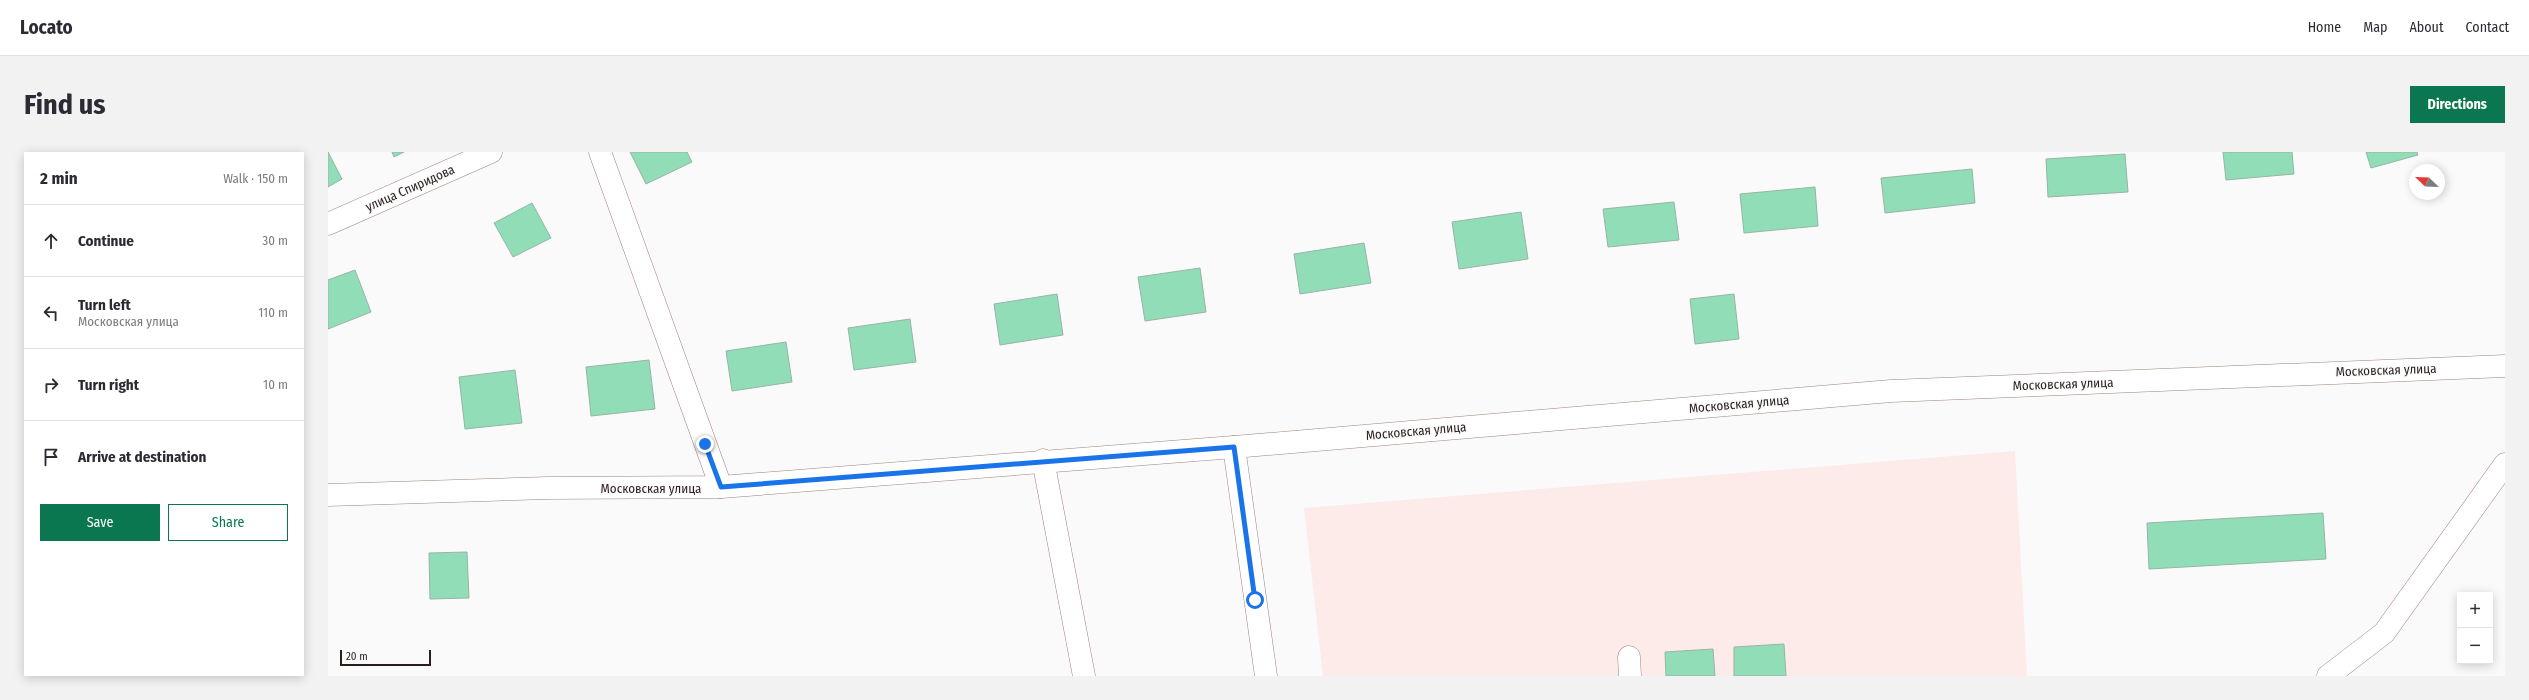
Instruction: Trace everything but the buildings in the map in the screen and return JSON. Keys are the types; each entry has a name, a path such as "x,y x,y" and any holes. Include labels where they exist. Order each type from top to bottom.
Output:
{"street":[{"name":"улица Спиридова","path":"328,224 491,152"},
{"path":"600,152 721,487"},
{"name":"Московская улица","path":"328,494 547,488 721,487 1043,460 1234,447 1892,391 2505,366"},
{"path":"1234,447 1266,676"},
{"path":"1043,460 1084,676"},
{"path":"2328,676 2384,633 2505,464"}],"shaded area":[{"path":"2015,451 2027,676 1323,676 1304,508"}],"route":[{"path":"705,444 721,487 1008,463 1234,447 1255,600"}]}
